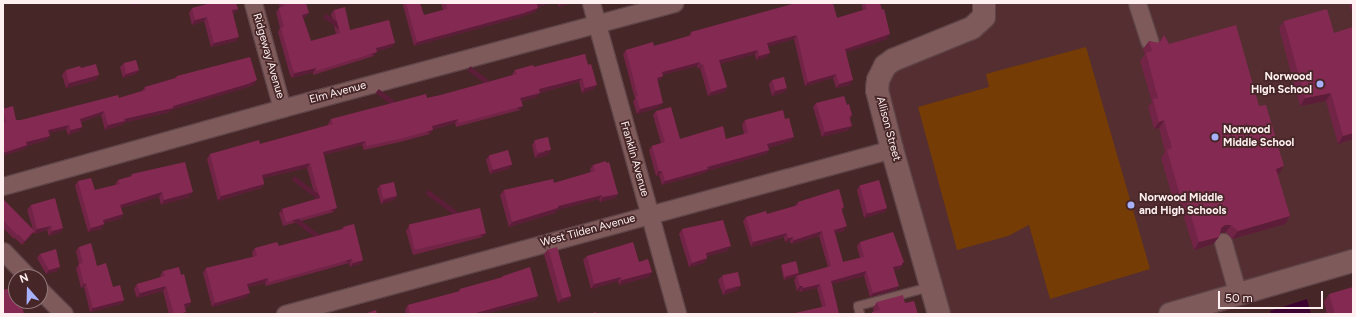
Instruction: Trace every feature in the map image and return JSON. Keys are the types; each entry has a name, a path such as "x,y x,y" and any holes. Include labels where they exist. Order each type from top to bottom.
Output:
{"street":[{"name":"Ridgeway Avenue","path":"253,3 282,108"},
{"name":"Franklin Avenue","path":"591,3 677,314"},
{"name":"Elm Avenue","path":"3,186 282,108 674,3"},
{"name":"Allison Street","path":"939,314 892,149 877,90 878,80 882,70 893,60 972,28 984,17 984,3"},
{"path":"1137,3 1149,41"},
{"name":"West Tilden Avenue","path":"285,314 892,149"},
{"path":"1223,242 1238,295"},
{"path":"3,251 20,269"},
{"path":"1170,314 1353,261"},
{"path":"48,298 64,314"}],"lane":[{"path":"860,314 858,306 931,287"}],"shaded area":[{"name":"Norwood Middle and High Schools","path":"984,3 1353,3 1353,261 1170,314 939,314 878,80 972,28"},
{"path":"1086,47 1150,269 1050,299 1029,225 1008,236 957,250 918,107 989,87 986,74"},
{"path":"1307,299 1311,314 1271,314 1270,311"}],"building":[{"path":"211,3 236,3 238,9 232,10 239,37 214,43 207,17 195,20 192,8"},
{"path":"283,3 306,3 309,13 302,15 311,41 340,33 334,10 345,7 350,30 389,20 395,43 376,48 377,52 316,71 316,68 295,73 281,28 284,27 279,8 284,6"},
{"path":"406,3 420,3 424,15 447,9 446,3 540,3 537,4 538,8 524,13 417,42"},
{"path":"796,3 833,3 837,18 867,9 865,3 880,3 882,10 884,9 890,34 845,49 853,80 839,84 836,74 808,82 797,35 767,43 770,53 759,56 758,50 719,60 727,87 711,92 703,64 701,65 700,62 662,72 663,76 657,78 663,103 640,109 626,50 653,42 654,46 692,35 691,32"},
{"name":"Norwood High School","path":"1327,9 1334,33 1353,27 1353,133 1343,136 1331,93 1305,98 1284,21"},
{"name":"Norwood Middle School","path":"1236,25 1259,106 1266,105 1284,166 1276,169 1290,216 1238,231 1231,225 1225,225 1221,228 1219,237 1199,242 1184,193 1180,195 1167,150 1172,148 1164,120 1159,122 1153,99 1158,98 1146,53 1152,51 1149,41 1158,43 1162,40 1164,35 1169,44"},
{"path":"585,54 588,65 591,64 597,85 585,88 582,78 539,89 540,93 520,98 523,106 459,123 458,119 432,126 433,130 403,138 367,146 365,141 323,152 337,208 286,222 282,209 320,198 310,163 262,175 264,184 221,196 210,154 259,140 260,144 333,124 331,119 426,94 427,98 441,95 517,74 515,70 533,65 534,67"},
{"path":"250,57 257,80 248,84 173,106 173,108 124,119 125,121 108,125 104,111 80,119 82,127 71,130 69,125 48,130 50,136 26,142 27,145 3,153 3,123 6,122 3,109 13,106 16,120 21,120 118,95 119,98 146,90 145,87 177,78 177,76"},
{"path":"136,60 139,70 126,74 124,63"},
{"path":"96,64 99,75 69,83 66,70"},
{"path":"784,77 787,88 775,91 772,80"},
{"path":"844,96 847,105 849,104 852,115 849,116 852,126 825,132 816,103"},
{"path":"671,107 680,139 723,126 726,139 748,133 745,120 783,110 785,119 789,118 794,137 767,144 769,150 707,167 708,169 665,181 662,171 659,171 652,146 665,142 656,111"},
{"path":"548,137 551,150 537,153 534,140"},
{"path":"508,150 512,164 493,170 489,156"},
{"path":"606,161 606,163 609,162 618,194 603,197 602,195 558,206 558,208 512,222 504,190 553,179 554,183 595,171 593,165"},
{"path":"185,162 193,192 164,200 162,192 120,205 123,214 103,220 104,224 91,228 78,181 91,178 95,190 120,184 118,180 132,176 132,174"},
{"path":"879,180 887,208 868,213 860,186"},
{"path":"394,182 397,196 383,199 380,185"},
{"path":"839,189 844,207 841,208 847,226 834,230 843,262 864,257 860,242 893,232 904,262 902,265 893,267 899,286 873,293 866,271 831,281 839,314 791,314 826,306 820,284 803,288 803,286 800,286 797,276 831,266 822,231 794,240 793,237 788,238 787,233 753,242 746,217 766,211 767,214 799,205 798,202"},
{"path":"55,198 63,228 52,231 51,226 37,229 31,205"},
{"path":"3,199 34,231 25,241 3,220"},
{"path":"480,208 486,233 415,250 409,224"},
{"path":"723,220 731,246 706,253 707,258 692,263 682,229"},
{"path":"354,224 363,260 353,263 352,259 269,282 268,278 247,284 250,293 215,303 206,268 257,256 255,248 277,242 279,246 344,229 343,227"},
{"path":"633,242 639,262 648,259 652,272 622,280 621,277 594,284 587,256"},
{"path":"91,243 97,266 106,263 113,287 120,285 124,300 93,308 86,283 84,284 79,264 83,263 79,247"},
{"path":"557,247 571,296 562,299 548,249"},
{"path":"56,249 60,267 49,270 40,254"},
{"path":"796,261 799,273 784,276 781,265"},
{"path":"179,267 181,275 184,274 191,302 184,304 186,312 174,314 166,286 140,293 137,284 165,276 163,271"},
{"path":"530,267 538,296 472,314 410,314 408,305 460,291 460,289 503,277"},
{"path":"738,272 741,286 725,289 722,275"},
{"path":"1353,287 1353,314 1335,314 1329,294"},
{"path":"8,289 8,309 23,309 24,314 3,314 3,290"},
{"path":"903,295 905,303 914,301 918,314 872,314 872,312 880,310 877,302"},
{"path":"376,310 377,314 364,314"}],"place":[{"name":"Norwood High School","path":"1320,84"},
{"name":"Norwood Middle School","path":"1215,137"},
{"name":"Norwood Middle and High Schools","path":"1131,205"}]}
